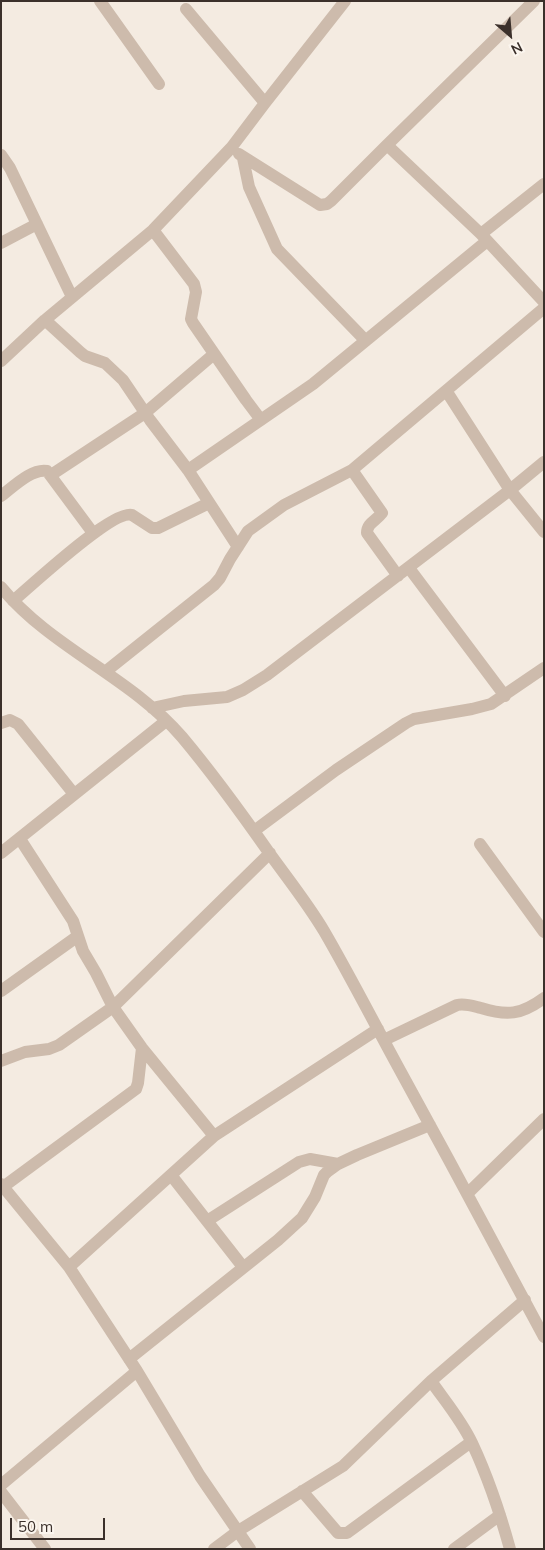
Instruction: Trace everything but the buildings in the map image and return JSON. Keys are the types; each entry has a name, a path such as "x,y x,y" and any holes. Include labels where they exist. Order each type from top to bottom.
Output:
{"street":[{"path":"100,1 159,84"},
{"path":"1,361 45,320 153,230 231,148 344,1"},
{"path":"231,148 243,158 320,205 327,204 534,1"},
{"path":"186,9 265,103"},
{"path":"387,145 484,238 544,302"},
{"path":"1,154 10,168 72,297"},
{"path":"243,158 249,187 277,249 365,340"},
{"path":"188,470 312,384 484,238 544,184"},
{"path":"1,244 37,224"},
{"path":"153,230 194,284 196,292 192,321 261,420"},
{"path":"105,672 214,584 220,578 248,531 284,505 352,470 447,392 544,308"},
{"path":"45,320 85,356 100,361 124,380 188,470 238,547"},
{"path":"51,475 145,412 214,354"},
{"path":"447,392 510,490 544,532"},
{"path":"152,708 184,701 227,697 267,676 544,462"},
{"path":"1,496 40,470 47,471 93,533"},
{"path":"352,470 382,513 370,524 367,528 367,533 398,576"},
{"path":"13,601 93,533 121,516 128,513 152,528 158,528 209,502"},
{"path":"409,568 505,696"},
{"path":"1,587 38,624 105,672 166,721 181,736 270,853 322,929 544,1337"},
{"path":"254,831 336,770 406,723 414,719 491,704 544,668"},
{"path":"1,723 10,720 18,724 74,794"},
{"path":"1,853 166,721"},
{"path":"20,839 74,920 83,952 113,1007 142,1048 214,1136"},
{"path":"480,844 539,917 544,932"},
{"path":"1,1061 25,1052 49,1049 59,1045 113,1007 270,853"},
{"path":"1,991 78,936"},
{"path":"69,1267 214,1136 381,1035 457,1005 465,1004 496,1013 513,1014 527,1009 544,998"},
{"path":"142,1048 136,1089 2,1186 69,1267 137,1371 200,1476 250,1549"},
{"path":"467,1194 544,1119"},
{"path":"129,1359 302,1218 315,1197 324,1175 338,1164 430,1125"},
{"path":"207,1221 299,1162 310,1159 338,1164"},
{"path":"171,1175 243,1267"},
{"path":"214,1549 238,1531 343,1466 431,1382 524,1300"},
{"path":"1,1485 137,1371"},
{"path":"431,1382 454,1413 471,1442 500,1515 510,1549"},
{"path":"302,1491 338,1533 347,1533 471,1442"},
{"path":"1,1492 45,1549"},
{"path":"454,1549 500,1515"}]}
